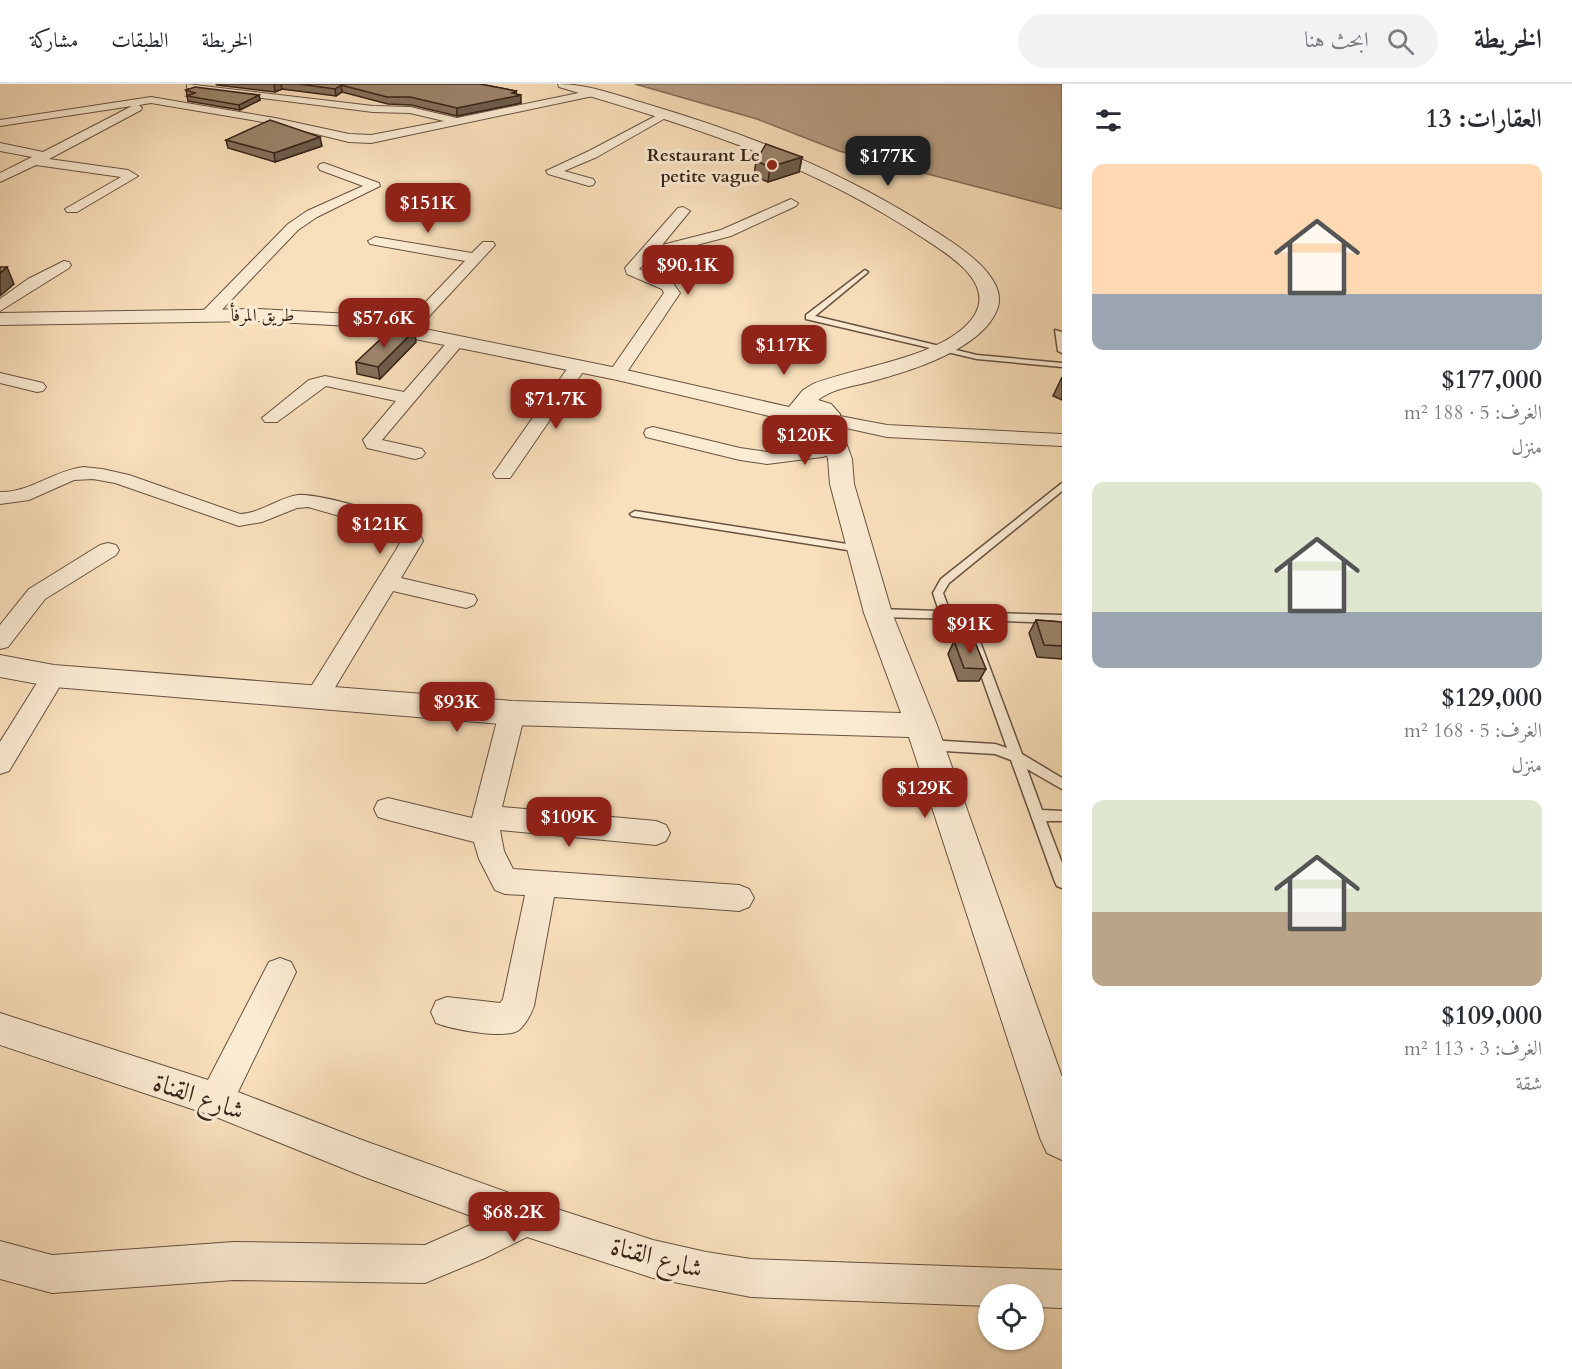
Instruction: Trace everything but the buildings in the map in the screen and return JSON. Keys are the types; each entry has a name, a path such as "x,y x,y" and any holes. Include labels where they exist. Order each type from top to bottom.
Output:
{"street":[{"path":"564,84 770,148 852,186 909,219 963,257 984,279 989,289 990,301 987,311 979,323 966,335 942,348 868,376 789,395 747,397 697,392"},
{"path":"0,178 151,100 186,87 373,109 410,110 460,122"},
{"path":"0,123 151,100 275,121 358,139 381,138 593,93"},
{"path":"589,182 552,171 593,154 665,114"},
{"path":"0,147 42,158 131,175 130,178 72,209"},
{"path":"208,315 293,227 312,214 374,186 324,167"},
{"path":"648,253 726,232 791,203"},
{"path":"616,374 672,293 668,286 632,271 632,268 684,211"},
{"path":"375,241 476,258"},
{"path":"406,332 488,245"},
{"path":"3,318 33,282 64,265"},
{"name":"طريق المرفأ","path":"3,318 208,315 310,316 351,320 697,392"},
{"path":"415,453 374,444 372,440 456,342"},
{"path":"503,474 578,366"},
{"path":"697,392 745,406 815,415 868,376"},
{"path":"0,378 38,387"},
{"path":"271,418 315,384 325,381 406,398"},
{"path":"825,387 810,395 822,451 842,484"},
{"path":"747,397 887,431 1062,440"},
{"path":"815,415 840,459 842,484 878,613 924,735 1062,1138"},
{"path":"653,433 740,454 767,458 822,451"},
{"path":"0,498 22,497 63,476 84,472 127,481 238,520 256,519 291,503 310,500 393,527 411,537 412,541 407,550 316,698"},
{"path":"0,641 37,594 108,550"},
{"path":"386,582 466,600"},
{"path":"0,666 54,676 512,713 659,719 924,735"},
{"path":"0,764 54,676"},
{"path":"512,713 486,825 493,862 505,881 739,898"},
{"path":"388,809 486,825 656,832"},
{"path":"447,1012 507,1019 518,1006 542,884"},
{"path":"216,1100 280,972"},
{"name":"شارع القناة","path":"0,1029 216,1100 362,1158 526,1218 653,1259 751,1278 1062,1289"},
{"path":"0,1260 52,1274 234,1261 425,1264 472,1245 526,1218"}],"lane":[{"path":"865,272 809,318 977,357 1062,365"},
{"path":"1058,332 1062,351"},
{"path":"945,614 938,593 945,581 1062,486"},
{"path":"635,514 860,549"},
{"path":"878,613 1062,619"},
{"path":"965,615 1062,882"},
{"path":"924,735 994,748 1015,756 1062,783"},
{"path":"1037,815 1062,816"}],"shaded area":[{"path":"635,84 1062,84 1062,209 839,151 757,119"}],"place":[{"name":"Restaurant Le petite vague","path":"772,165"}]}
